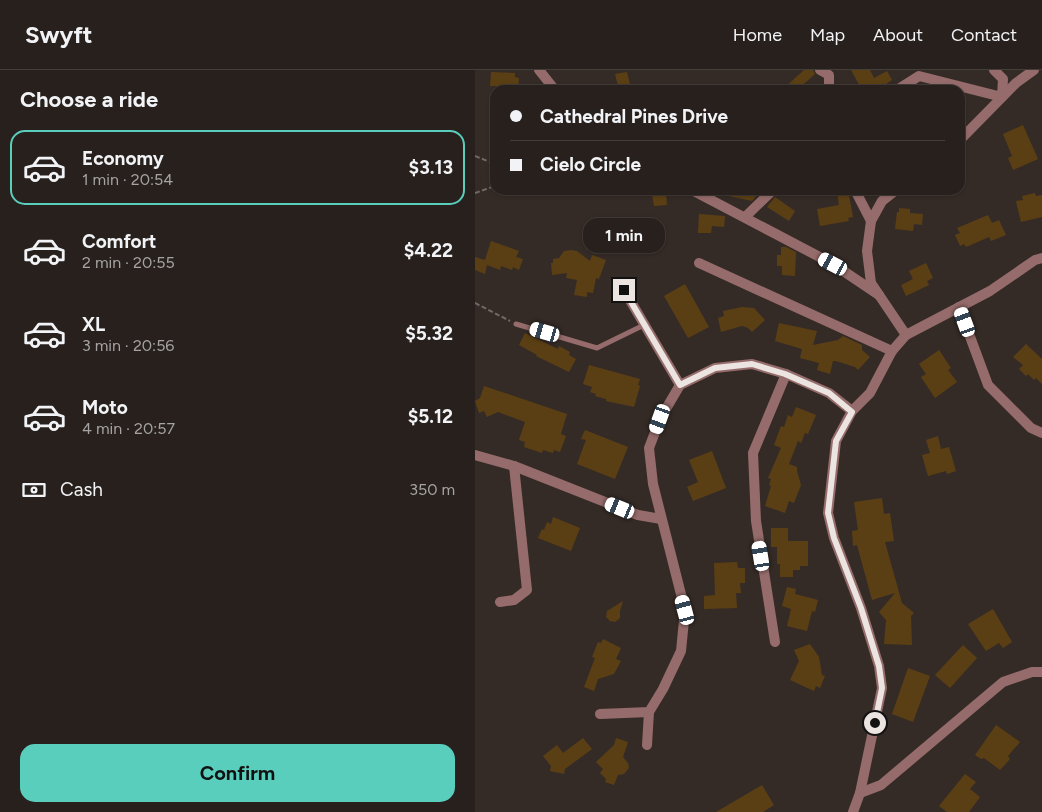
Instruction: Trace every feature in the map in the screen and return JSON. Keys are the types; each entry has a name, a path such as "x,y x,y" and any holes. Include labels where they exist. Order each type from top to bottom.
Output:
{"street":[{"path":"539,70 551,85"},
{"path":"994,70 1003,79 1002,97"},
{"path":"965,135 1016,83 1034,70"},
{"path":"824,72 828,85"},
{"path":"905,85 919,76 955,85"},
{"path":"965,88 1002,97"},
{"path":"702,195 833,264 879,295"},
{"path":"745,217 768,195"},
{"path":"858,195 871,221"},
{"path":"890,195 882,201 871,221 867,251 871,283 907,335"},
{"path":"853,812 860,793 882,688 879,666 861,608 834,538 828,513 836,441 852,412 870,394 892,351 907,335 990,291 1035,260 1042,258"},
{"path":"699,263 892,351"},
{"path":"624,290 680,385"},
{"path":"959,307 988,385 1031,428 1042,433"},
{"path":"647,745 649,712 663,689 681,651 685,610 653,484 649,448 660,419 680,385 715,368 752,364 785,374 829,393 852,412"},
{"path":"775,642 756,521 753,452 785,374"},
{"path":"475,455 514,466 638,515 661,519"},
{"path":"500,602 514,600 527,590 514,466"},
{"path":"860,793 881,785 1003,682 1032,672 1042,672"},
{"path":"600,714 649,712"}],"lane":[{"path":"516,324 597,348 644,325"}],"path":[{"path":"475,156 490,162"},
{"path":"475,193 490,188"},
{"path":"475,303 516,324"}],"building":[{"path":"804,70 813,70 815,74 803,85 788,85"},
{"path":"851,70 870,70 874,78 887,71 892,80 886,85 859,85"},
{"path":"491,72 515,73 515,77 519,78 518,85 490,85"},
{"path":"627,72 630,85 618,85 615,74"},
{"path":"1023,125 1038,159 1013,170 1008,158 1012,156 1003,134"},
{"path":"1035,193 1036,196 1042,195 1042,217 1021,222 1016,201 1023,200 1022,196"},
{"path":"652,195 666,195 667,205 654,206"},
{"path":"724,195 757,195 752,201"},
{"path":"838,195 849,195 853,217 848,218 849,221 820,226 817,209 839,205"},
{"path":"775,197 795,211 789,221 767,207"},
{"path":"899,208 910,209 910,213 923,214 922,225 914,224 913,231 895,229"},
{"path":"699,214 725,216 724,227 712,226 711,233 698,233"},
{"path":"988,215 992,223 999,220 1006,235 991,241 989,237 966,247 964,244 960,246 955,235 960,233 957,228"},
{"path":"491,241 519,251 516,257 523,259 519,270 513,267 512,270 501,266 500,270 487,265 485,274 475,270 475,257 485,260"},
{"path":"781,247 786,247 796,252 795,276 782,275 782,266 777,266 777,255 781,255"},
{"path":"564,251 577,251 590,261 592,255 606,260 599,279 596,278 593,293 587,292 587,297 574,295 577,280 566,278 567,273 552,275 551,263 553,263 553,259 559,258"},
{"path":"926,263 933,278 927,281 929,285 906,296 901,285 913,279 909,271"},
{"path":"685,284 709,327 688,338 664,296"},
{"path":"742,307 754,308 765,320 752,332 742,326 721,332 718,318 724,316 723,311"},
{"path":"779,323 817,331 813,345 838,340 843,336 862,345 862,350 870,357 858,370 855,367 833,361 830,374 817,370 819,363 800,358 802,349 775,341"},
{"path":"525,333 558,349 559,346 570,352 569,355 576,359 569,372 536,356 519,345"},
{"path":"1026,344 1042,359 1042,384 1028,374 1026,376 1019,369 1023,365 1013,357"},
{"path":"939,350 951,368 948,370 957,382 935,398 921,377 926,374 919,364"},
{"path":"589,365 640,379 634,407 606,401 606,399 595,396 596,394 590,392 592,387 583,384"},
{"path":"484,386 567,414 561,434 566,436 560,452 554,450 553,453 543,450 542,453 524,447 525,442 519,440 525,422 498,412 487,417 484,411 479,413 475,401 480,398"},
{"path":"796,407 816,415 808,434 805,433 801,443 798,441 789,464 797,467 801,485 794,503 789,501 785,513 765,506 771,486 769,485 771,479 768,478 781,448 774,445 781,426 784,427 788,415 792,417"},
{"path":"585,430 628,447 615,479 577,464 586,440 581,439"},
{"path":"938,436 941,449 949,447 956,471 947,474 946,471 928,476 922,455 930,453 926,440"},
{"path":"712,451 726,488 693,501 687,487 698,482 689,460"},
{"path":"882,498 884,514 890,513 894,541 885,542 902,603 914,613 911,616 912,645 884,644 886,620 879,612 895,593 872,600 857,545 853,546 852,531 858,530 854,502"},
{"path":"553,517 580,528 571,551 538,538 547,522 551,524"},
{"path":"771,528 788,528 788,541 808,541 808,566 800,566 800,570 793,570 793,577 780,577 780,564 777,564 777,547 771,547"},
{"path":"737,562 738,568 745,568 745,583 740,583 741,593 736,593 737,608 704,609 704,596 715,595 714,563"},
{"path":"787,587 796,589 795,594 818,600 815,612 812,611 807,631 787,626 791,609 782,606"},
{"path":"623,601 620,618 615,622 610,621 606,617 607,611"},
{"path":"993,609 1012,642 1003,648 999,643 986,651 968,624"},
{"path":"603,639 621,648 616,659 621,661 614,674 598,679 594,691 584,687 595,658 592,657 598,642 601,643"},
{"path":"810,644 819,657 822,675 825,676 820,688 816,686 814,691 790,680 799,661 794,650"},
{"path":"963,645 977,658 950,688 935,675"},
{"path":"908,668 930,676 913,722 892,714"},
{"path":"996,725 1020,742 1008,756 1010,759 1000,770 984,758 981,759 975,755"},
{"path":"583,738 592,749 565,769 564,774 550,771 551,766 543,756 557,745 563,753"},
{"path":"616,738 628,742 623,757 628,763 629,768 624,774 618,775 614,785 605,782 606,779 600,773 603,769 596,762 614,745"},
{"path":"965,774 976,782 970,789 980,797 969,812 947,812 939,806"},
{"path":"762,785 774,805 763,812 716,812"}],"route":[{"path":"624,290 680,385 715,368 752,364 785,374 829,393 852,412 836,441 828,513 834,538 861,608 879,666 882,688 875,723"}]}
